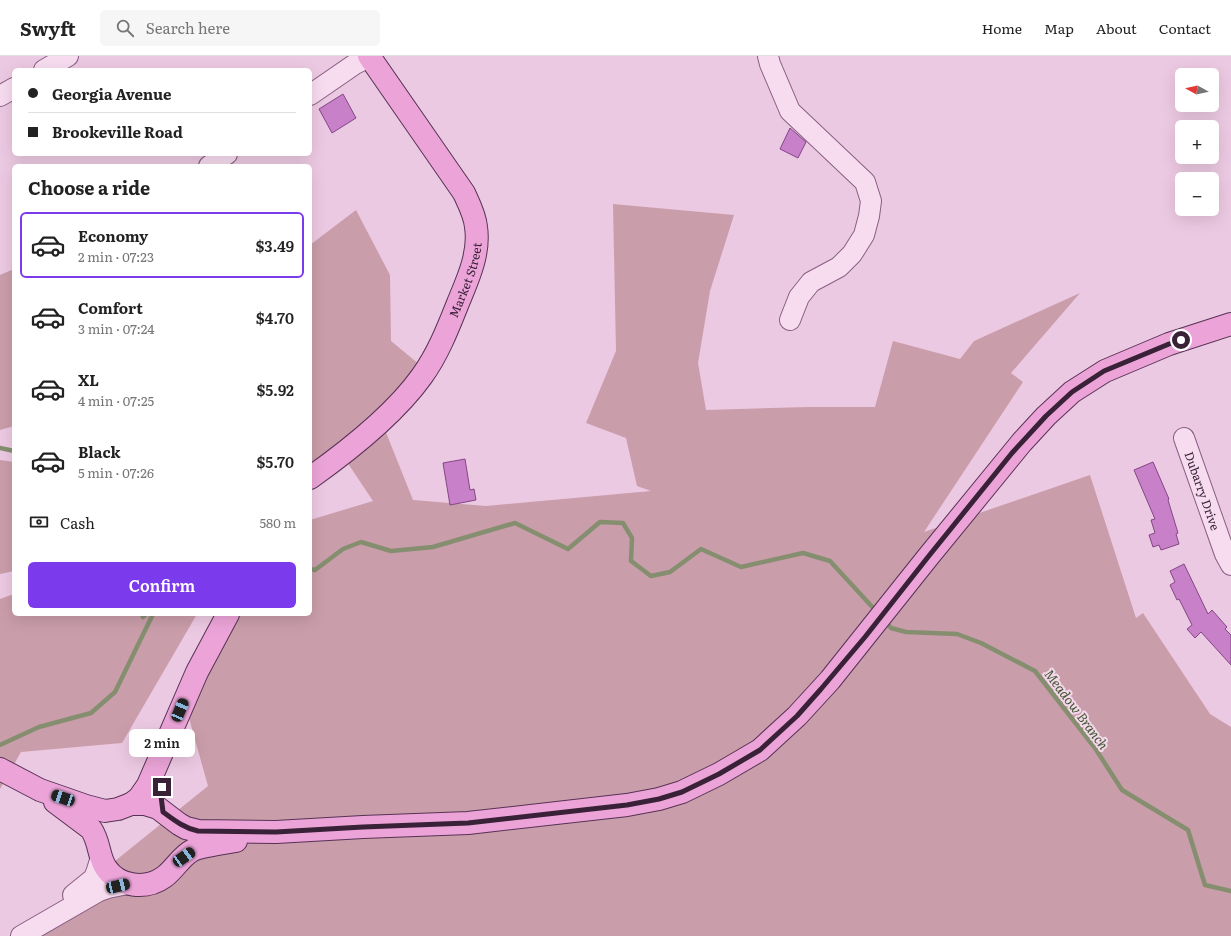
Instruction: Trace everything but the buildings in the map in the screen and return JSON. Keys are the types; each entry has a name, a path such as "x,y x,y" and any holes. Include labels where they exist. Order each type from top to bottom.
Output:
{"main road":[{"name":"Market Street","path":"312,477 333,462 382,420 409,394 423,376 448,329 474,260 477,243 476,227 472,212 464,193 370,56"},
{"path":"40,790 98,810 105,811 145,804 158,808 186,828 198,831 276,832 468,823 627,805 659,799 682,792 719,774 760,750 797,716 830,680 1022,442 1046,416 1072,392 1104,371 1162,347 1231,324"},
{"path":"100,851 101,831 108,819 124,807 140,798 148,785 197,672 227,616"},
{"path":"173,867 179,855 180,842 177,828 166,814 161,796 180,710"},
{"path":"6,772 40,790 91,828 95,834 107,869 116,878 127,884 140,885 153,883 164,877 184,857 194,850 276,832"}],"street":[{"path":"47,68 68,56"},
{"path":"312,94 355,64 370,56"},
{"path":"769,60 790,111 865,182 872,201 864,235 852,254 839,267 811,282 799,297 790,320"},
{"path":"0,96 12,89"},
{"path":"212,164 223,156"},
{"name":"Dubarry Drive","path":"1184,438 1225,554 1231,565"},
{"path":"22,935 91,881 95,876 100,851"},
{"path":"22,935 99,891 127,884"}],"shaded area":[{"path":"613,204 734,215 710,291 698,363 706,410 875,407 893,341 960,359 974,341 1080,293 1011,373 1023,382 924,532 1090,475 1136,618 1143,613 1210,714 1231,727 1231,936 22,936 208,786 182,693 218,616 312,616 312,519 373,501 347,462 385,430 413,500 486,506 651,491 637,486 626,438 586,423 616,351"},
{"path":"356,210 390,275 391,341 420,365 385,407 312,466 312,243"},
{"path":"12,270 12,427 0,430 0,275"},
{"path":"0,460 12,462 12,571 0,574"},
{"path":"12,595 12,616 196,616 122,743 21,752 0,789 0,599"}],"waterway":[{"path":"0,448 12,451"},
{"name":"Meadow Branch","path":"312,569 315,570 343,549 361,542 391,551 433,547 515,523 568,549 600,522 623,523 632,538 631,561 651,576 670,572 701,549 741,567 803,553 830,561 876,611"},
{"path":"0,745 39,727 91,713 115,692 152,616"},
{"name":"Meadow Branch","path":"884,620 891,628 906,632 957,634 981,643 1035,671 1095,748 1122,790 1188,830 1205,885 1231,891"}],"route":[{"path":"162,787 161,796 163,812 186,828 198,831 276,832 468,823 627,805 659,799 682,792 719,774 760,750 797,716 830,680 1022,442 1046,416 1072,392 1104,371 1181,340"}]}
